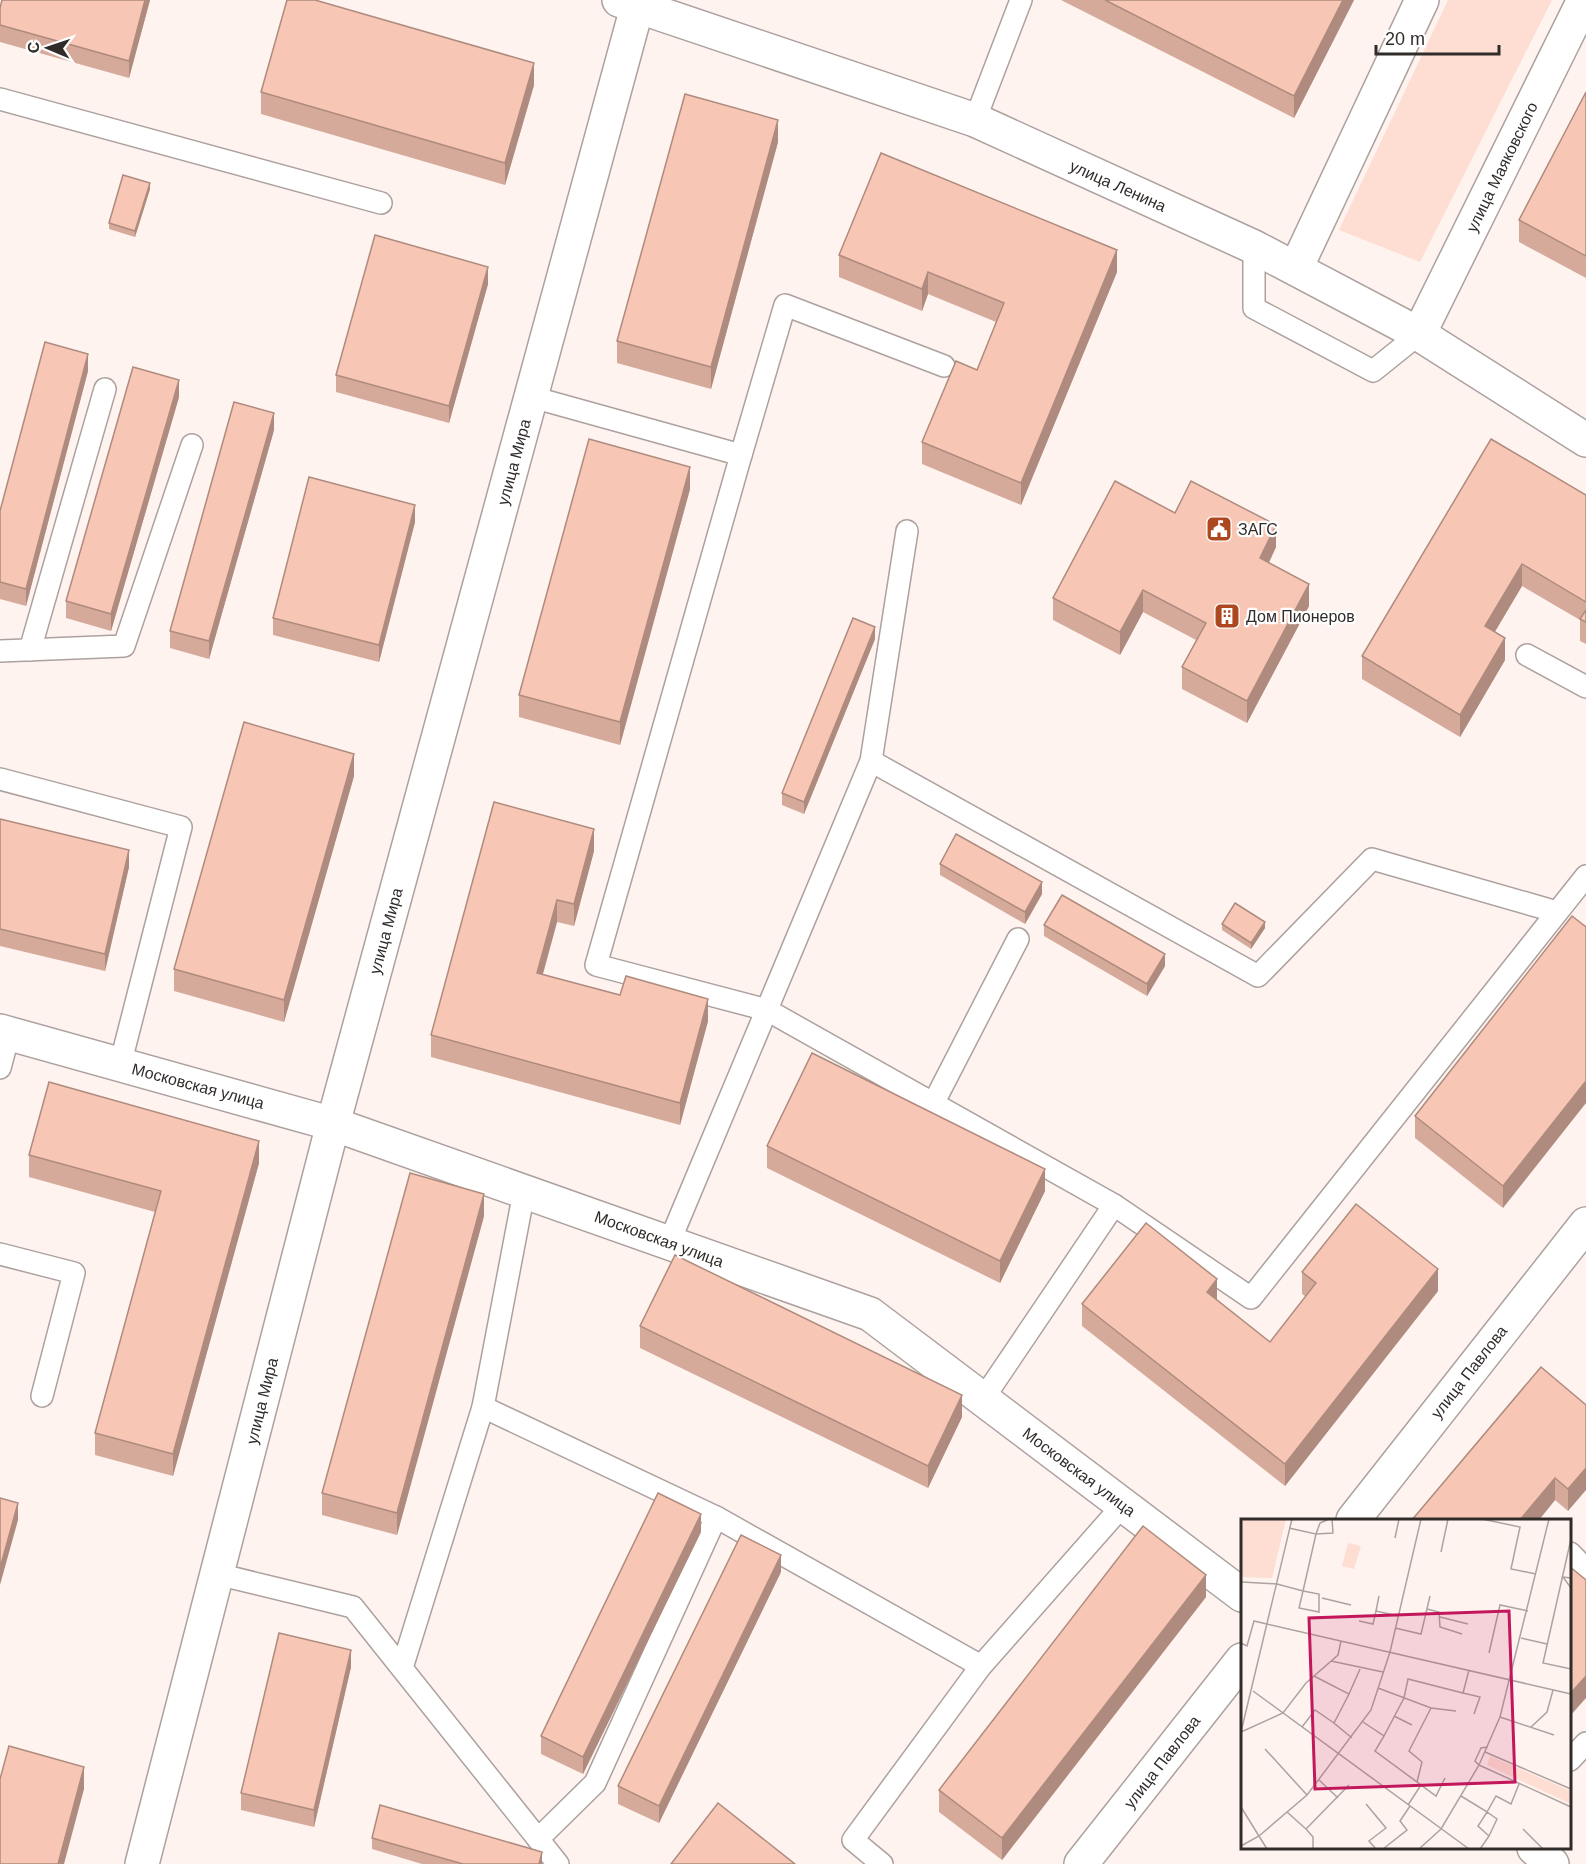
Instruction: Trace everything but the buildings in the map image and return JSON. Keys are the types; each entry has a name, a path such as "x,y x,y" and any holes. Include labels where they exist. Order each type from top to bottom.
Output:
{"street":[{"path":"1296,268 1422,0"},
{"name":"улица Маяковского","path":"1419,334 1584,0"},
{"name":"улица Ленина","path":"632,2 975,120 1254,248 1419,334 1586,440"},
{"name":"улица Мира","path":"142,1864 333,1124 531,397 632,2"},
{"name":"Московская улица","path":"4,1033 333,1124 870,1314 1241,1594"},
{"name":"улица Павлова","path":"1355,1519 1586,1224"},
{"name":"улица Павлова","path":"1081,1864 1241,1661"},
{"path":"1535,1849 1552,1864"}],"lane":[{"path":"975,120 1021,0"},
{"path":"0,99 381,203"},
{"path":"1254,248 1254,308 1373,371 1419,334"},
{"path":"944,366 785,305 596,965 767,1010 1114,1205 1251,1298 1586,876"},
{"path":"30,650 105,389"},
{"path":"531,397 741,455"},
{"path":"0,651 124,646 192,446"},
{"path":"669,1243 871,761 907,531"},
{"path":"1527,655 1586,687"},
{"path":"871,761 1258,976 1372,859 1557,912"},
{"path":"0,779 181,827 120,1065"},
{"path":"933,1104 1018,939"},
{"path":"0,1068 4,1033"},
{"path":"402,1668 483,1407 524,1192"},
{"path":"983,1399 1114,1205"},
{"path":"0,1254 74,1273 42,1396"},
{"path":"483,1407 716,1517 981,1666"},
{"path":"882,1864 853,1840 981,1666 1123,1505"},
{"path":"538,1839 595,1783 716,1517"},
{"path":"1571,1555 1586,1569"},
{"path":"217,1574 353,1606 558,1864"},
{"path":"1571,1758 1586,1743"}],"shaded area":[{"path":"1448,0 1552,0 1420,262 1339,230"}],"place":[{"name":"ЗАГС","path":"1219,529"},
{"name":"Дом Пионеров","path":"1227,616"}]}
